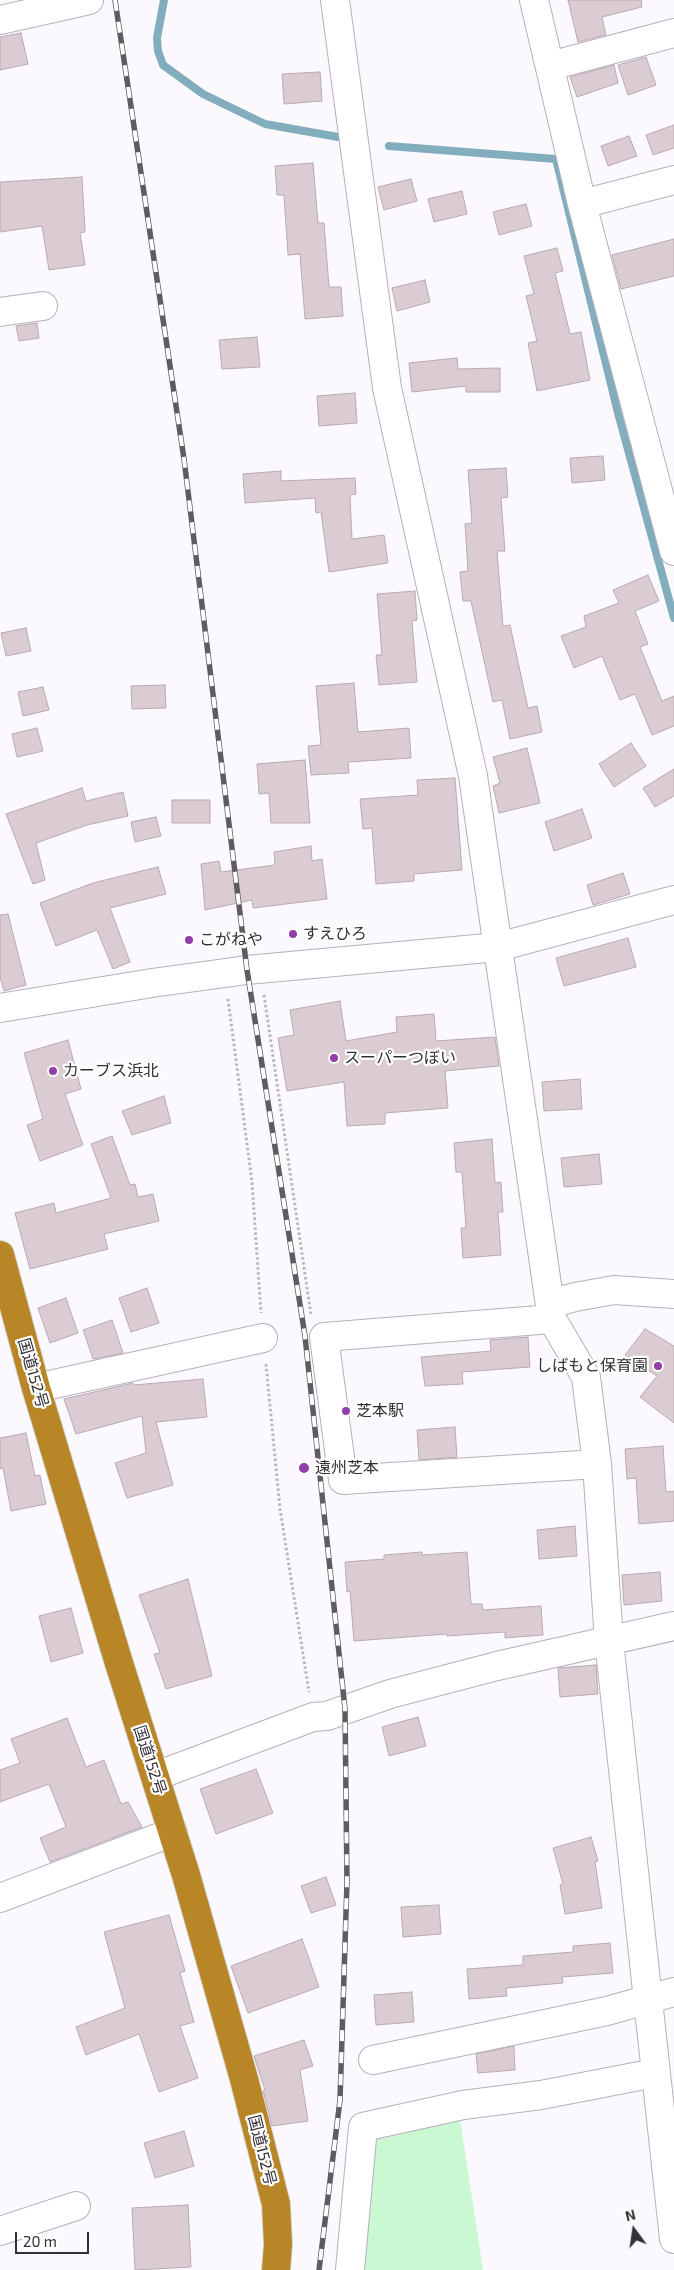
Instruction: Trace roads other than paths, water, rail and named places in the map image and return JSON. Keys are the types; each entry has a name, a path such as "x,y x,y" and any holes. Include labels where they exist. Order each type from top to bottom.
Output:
{"highway":[{"name":"国道152号","path":"1,1264 36,1388 118,1660 173,1832 244,2079 276,2204 278,2245 276,2270"}],"street":[{"path":"0,20 90,0"},
{"path":"336,0 387,388 473,776 551,1311 586,1377 597,1464 609,1641 674,2239"},
{"path":"534,0 582,204 674,551"},
{"path":"550,66 674,33"},
{"path":"582,204 674,180"},
{"path":"0,312 43,306"},
{"path":"0,1008 225,973 498,947 674,900"},
{"path":"597,1464 343,1480 324,1337 551,1311 575,1296 614,1290 674,1294"},
{"path":"36,1388 263,1338"},
{"path":"156,1776 313,1717 327,1716 390,1694 497,1666 674,1626"},
{"path":"0,1898 173,1832"},
{"path":"373,2060 647,2001 674,1992"},
{"path":"350,2270 363,2127 463,2105 540,2095 655,2073"},
{"path":"0,2232 76,2206"}],"waterway":[{"path":"164,0 157,38 158,51 163,65 203,94 265,124 338,137"},
{"path":"389,146 556,159 618,413 674,618"}],"railway":[{"path":"115,0 184,459 247,970 305,1336 345,1709 347,1882 340,2100 319,2270"}],"place":[{"name":"すえひろ","path":"293,934"},
{"name":"こがねや","path":"189,940"},
{"name":"スーパーつぼい","path":"334,1058"},
{"name":"カーブス浜北","path":"53,1071"},
{"name":"しばもと保育園","path":"658,1366"},
{"name":"芝本駅","path":"346,1411"},
{"name":"遠州芝本","path":"304,1468"}]}
